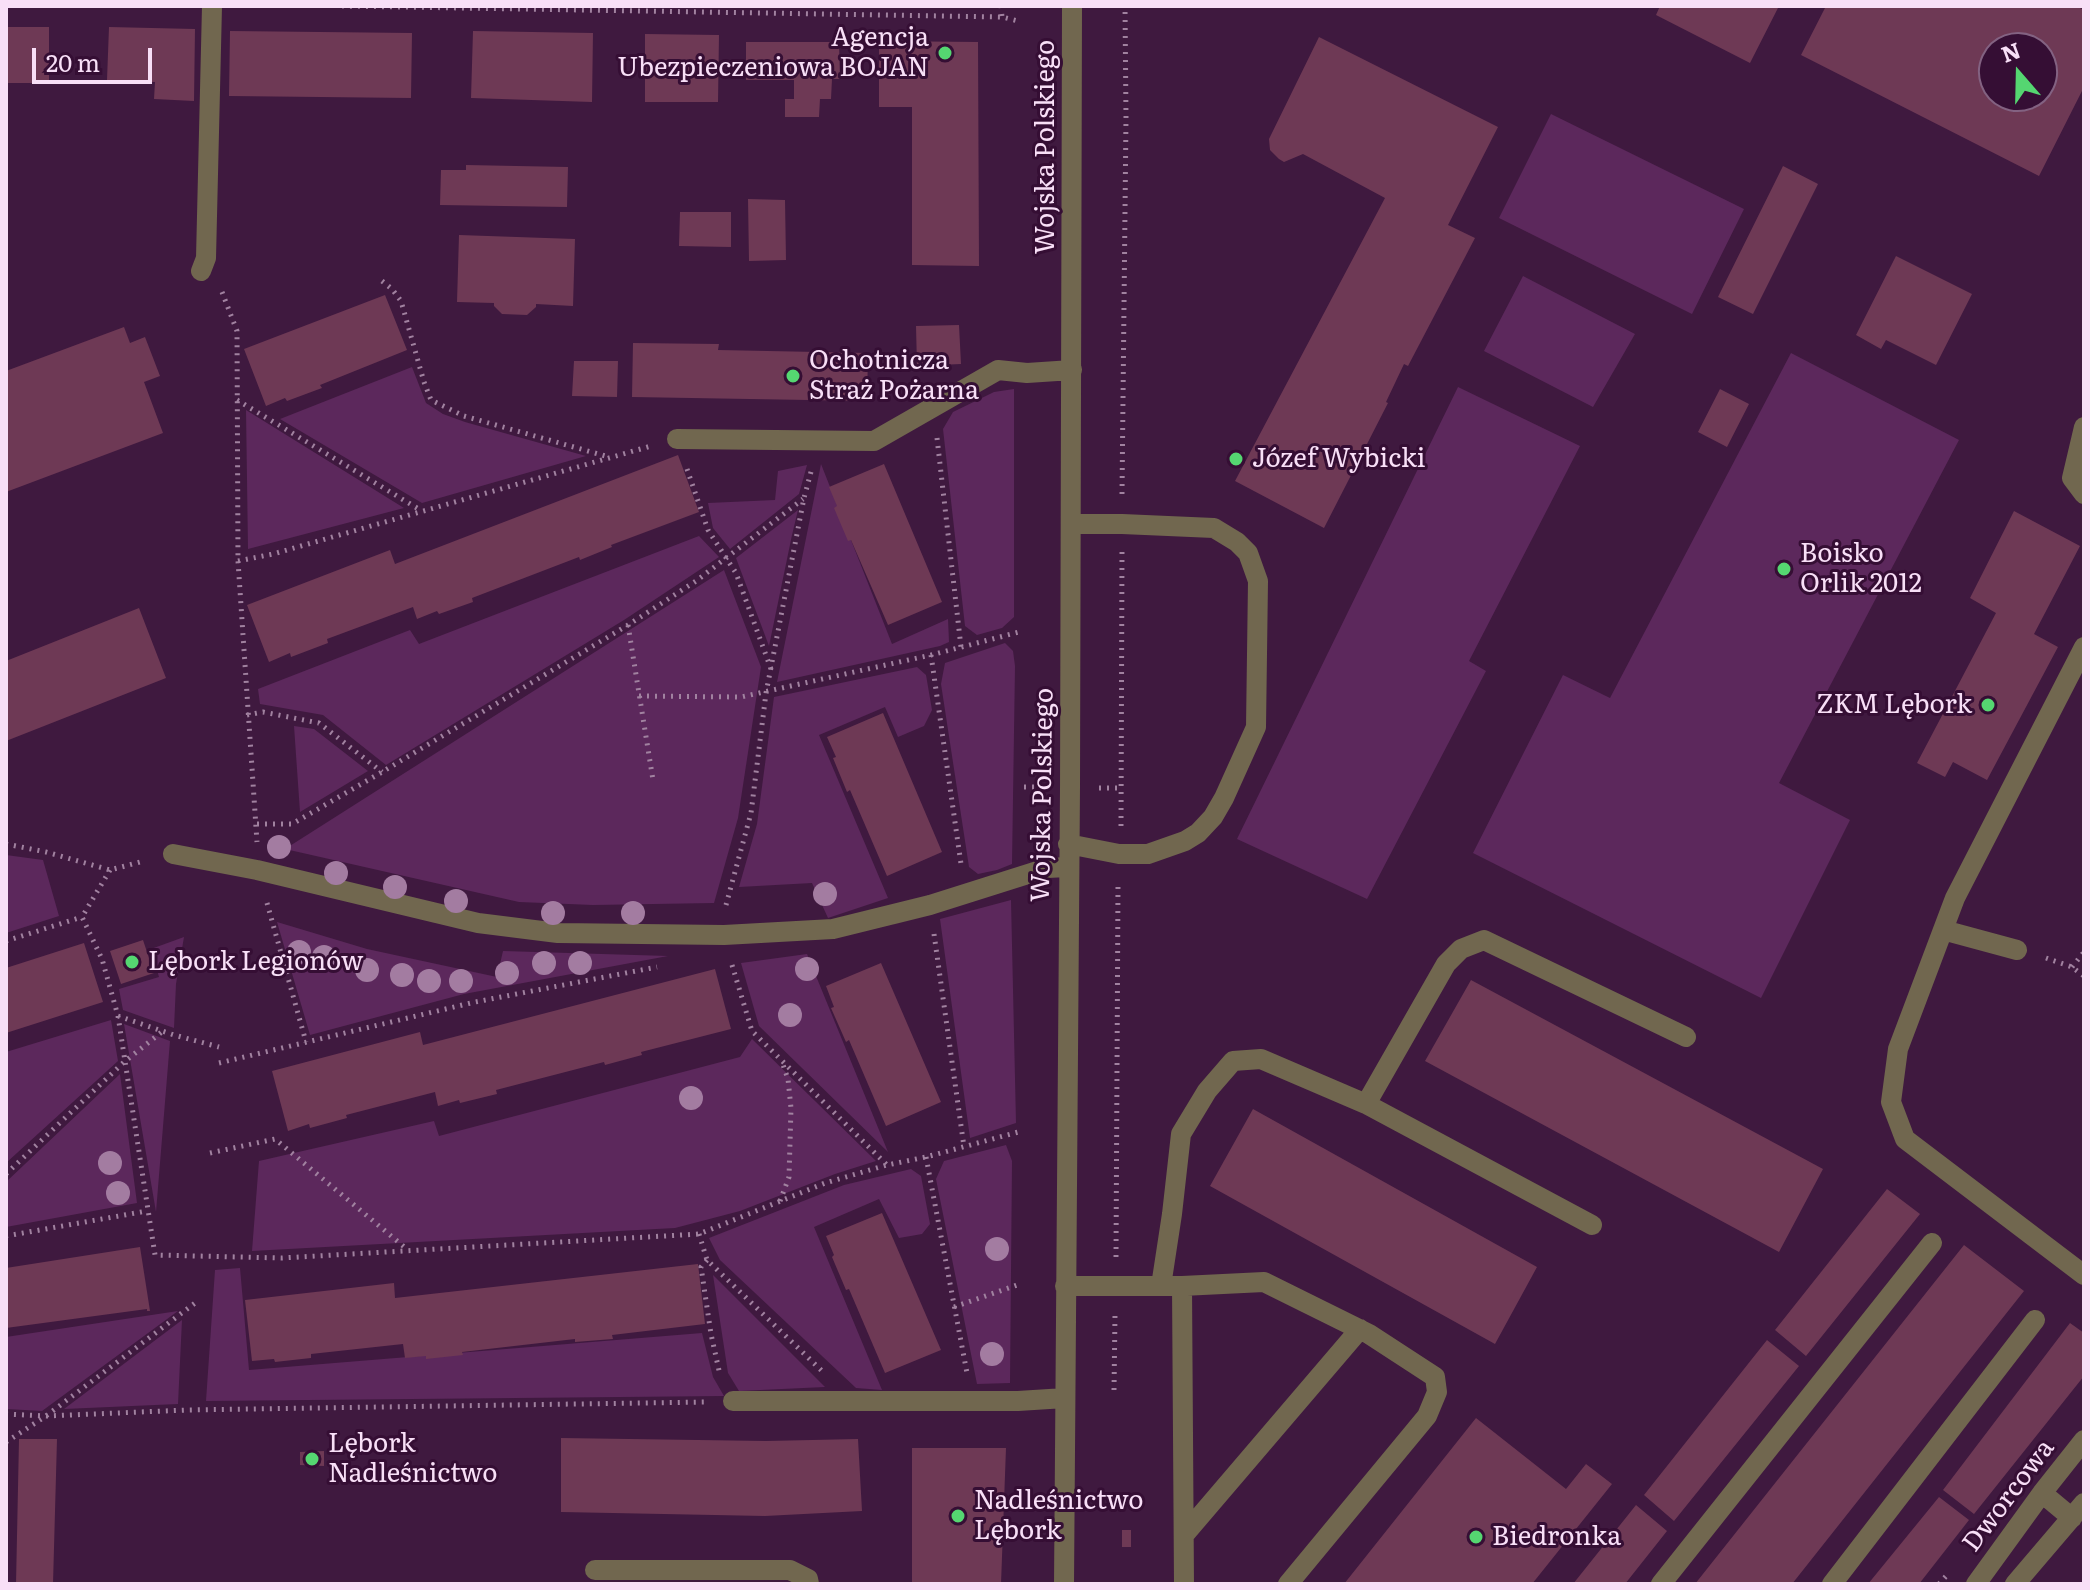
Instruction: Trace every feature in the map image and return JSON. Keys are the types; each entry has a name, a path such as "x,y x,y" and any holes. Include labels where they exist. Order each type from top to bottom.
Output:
{"street":[{"path":"201,271 206,258 212,6"},
{"name":"Wojska Polskiego","path":"1064,1584 1072,6"},
{"path":"677,439 874,441 998,370 1027,373 1072,370"},
{"path":"2084,427 2072,478 2084,494"},
{"path":"1068,844 1119,854 1148,854 1185,841 1213,817 1256,727 1258,581 1248,553 1214,528 1071,524"},
{"path":"2084,647 1955,898 1898,1049 1891,1102 1905,1139 2084,1275"},
{"path":"173,854 257,870 478,923 558,933 724,935 833,929 930,905 1047,868 1068,867"},
{"path":"1943,930 2017,950"},
{"path":"1366,1104 1446,964 1461,949 1484,940 1686,1037"},
{"path":"1161,1286 1181,1134 1207,1091 1233,1061 1261,1059 1366,1104 1592,1225"},
{"path":"1661,1584 1932,1243"},
{"path":"1065,1286 1264,1282 1360,1329 1435,1377 1437,1392 1427,1416 1288,1584"},
{"path":"1182,1286 1184,1584"},
{"path":"1832,1584 2035,1320"},
{"path":"1184,1535 1360,1329"},
{"path":"733,1401 1065,1398"},
{"name":"Dworcowa","path":"1976,1584 2084,1440"},
{"path":"2015,1584 2078,1511 2042,1493"},
{"path":"595,1570 790,1570 808,1579 809,1584"}],"path":[{"path":"342,6 1002,17 1018,21"},
{"path":"1001,6 1002,17"},
{"path":"1114,1390 1122,788 1125,6"},
{"path":"382,281 401,301 431,400 464,416 610,457"},
{"path":"222,290 237,331 238,561 257,824 257,870 306,1042"},
{"path":"237,400 423,511"},
{"path":"926,411 936,431 961,647"},
{"path":"238,561 273,554 677,439 708,530 736,573 771,670"},
{"path":"820,442 804,498 766,693 751,813 721,923 752,1031 887,1165"},
{"path":"257,824 292,824 382,772 628,625 727,559 804,498"},
{"path":"628,625 653,780"},
{"path":"639,696 741,697 766,693 1023,631"},
{"path":"931,655 965,895"},
{"path":"247,715 263,712 319,723 382,772"},
{"path":"6,844 110,870 82,917 6,941"},
{"path":"930,905 964,1147"},
{"path":"82,917 102,959 118,1016 155,1255 282,1258 699,1234 825,1183 1022,1131"},
{"path":"2017,950 2072,967 2084,976"},
{"path":"2072,967 2084,952"},
{"path":"219,1063 475,1002 669,965"},
{"path":"118,1016 219,1047"},
{"path":"6,1174 124,1062 163,1031"},
{"path":"779,1202 789,1177 791,1108 788,1079 781,1060"},
{"path":"210,1153 275,1139 409,1251"},
{"path":"926,1157 972,1401"},
{"path":"6,1236 147,1211"},
{"path":"699,1234 707,1260 854,1402"},
{"path":"6,1414 46,1416 188,1410 733,1401 721,1378 711,1334 701,1267 707,1260"},
{"path":"954,1307 1020,1284"},
{"path":"6,1442 46,1416 195,1303"}],"shaded area":[{"path":"1551,114 1744,209 1692,314 1499,218"},
{"path":"1523,276 1635,334 1593,407 1484,351"},
{"path":"1791,353 1959,440 1779,783 1850,820 1761,998 1473,853 1563,675 1610,698"},
{"path":"412,367 426,403 443,414 586,456 422,503 280,419"},
{"path":"1458,387 1580,446 1469,661 1486,671 1367,899 1237,839"},
{"path":"1014,389 1014,617 1002,628 977,635 965,626 943,429 953,412 994,392"},
{"path":"246,410 404,508 248,549"},
{"path":"821,464 892,644 948,619 949,642 777,682"},
{"path":"807,465 799,494 730,549 713,528 708,503 775,500 778,471"},
{"path":"798,510 792,535 769,646 736,558"},
{"path":"699,536 719,557 624,620 386,765 323,715 260,704 258,689 410,630 419,644"},
{"path":"724,570 761,667 738,818 714,903 593,905 519,902 285,849"},
{"path":"1005,643 1013,651 1015,666 1012,864 978,874 969,867 941,684 945,663"},
{"path":"917,667 926,675 932,710 924,726 898,737 885,707 819,735 888,898 828,918 812,883 739,887 757,824 774,697"},
{"path":"294,726 314,729 368,771 300,812"},
{"path":"6,855 43,860 59,916 6,933"},
{"path":"1011,900 1016,1123 970,1138 940,919"},
{"path":"277,922 367,949 497,977 503,951 668,956 464,994 310,1035"},
{"path":"184,937 176,984 174,1028 123,1010 119,989 159,977 151,949"},
{"path":"807,954 888,1152 759,1026 741,963"},
{"path":"111,1020 118,1061 6,1163 6,1052"},
{"path":"124,1024 170,1041 156,1212"},
{"path":"752,1039 876,1161 740,1211 675,1228 252,1251 259,1161 434,1121 439,1136 740,1057"},
{"path":"120,1074 137,1203 6,1227 6,1182"},
{"path":"1006,1145 1012,1161 1010,1383 977,1384 936,1179 944,1161"},
{"path":"911,1169 921,1176 930,1224 922,1234 899,1238 879,1199 814,1227 882,1390 856,1388 720,1260 709,1238 844,1185"},
{"path":"240,1268 249,1370 702,1333 713,1377 724,1396 206,1401 215,1270"},
{"path":"713,1275 825,1387 739,1391 728,1373"},
{"path":"178,1311 42,1411 6,1409 6,1337"},
{"path":"182,1320 178,1404 64,1409"}],"building":[{"path":"1660,6 1779,6 1750,63 1656,15"},
{"path":"1826,6 2076,6 2084,10 2084,87 2039,176 1801,55"},
{"path":"6,27 49,27 49,83 6,83"},
{"path":"109,27 195,29 194,101 154,99 155,82 107,80"},
{"path":"230,31 412,33 411,98 229,96"},
{"path":"473,31 593,33 592,102 471,98"},
{"path":"645,34 719,35 718,102 645,102"},
{"path":"1319,37 1498,127 1448,225 1475,238 1408,366 1404,364 1388,403 1324,528 1235,481 1385,198 1303,154 1284,162 1270,150 1269,139"},
{"path":"879,41 978,42 979,266 912,265 912,107 879,107"},
{"path":"746,42 839,42 840,79 832,79 831,99 820,99 819,117 785,117 785,99 794,99 794,80 746,80"},
{"path":"466,165 568,167 567,207 440,205 441,170 466,170"},
{"path":"1783,166 1818,184 1753,314 1718,297"},
{"path":"748,199 785,200 786,260 749,261"},
{"path":"680,212 731,212 731,247 679,246"},
{"path":"459,235 575,239 573,306 536,304 527,315 502,314 494,303 457,302"},
{"path":"1896,256 1972,294 1936,365 1886,340 1881,349 1856,335"},
{"path":"385,295 407,350 320,385 322,388 266,406 244,349"},
{"path":"959,325 961,364 917,366 916,326"},
{"path":"124,327 130,343 145,337 160,376 144,382 163,433 6,492 6,371"},
{"name":"Ochotnicza Straż Pożarna","path":"633,343 719,344 718,350 868,353 867,401 632,397"},
{"path":"574,361 618,361 617,397 572,396"},
{"path":"1720,389 1749,404 1727,447 1698,432"},
{"path":"678,455 699,512 580,560 579,557 472,598 473,602 439,614 437,611 417,619 413,607 327,639 328,643 269,662 247,605 390,550 395,564"},
{"path":"884,464 942,602 888,625 851,540 848,541 829,487"},
{"name":"ZKM Lębork","path":"2014,511 2080,546 2034,634 2058,647 1987,780 1953,762 1945,777 1917,763 1996,613 1970,598"},
{"path":"139,608 166,678 6,741 6,661"},
{"path":"883,713 942,852 887,876 850,790 847,792 827,737"},
{"name":"Lębork Legionów","path":"143,940 154,973 121,984 110,951"},
{"path":"84,943 103,1002 6,1033 6,968"},
{"path":"881,963 941,1102 886,1126 849,1040 846,1042 831,1008 834,1007 826,986"},
{"path":"715,969 731,1029 641,1052 642,1055 605,1065 604,1062 496,1090 497,1094 460,1103 459,1100 438,1106 435,1092 346,1115 347,1118 310,1128 309,1124 288,1131 272,1071 420,1032 423,1045"},
{"path":"1471,980 1823,1169 1779,1252 1425,1061"},
{"path":"1253,1109 1537,1267 1495,1344 1210,1186"},
{"path":"1887,1189 1920,1214 1806,1356 1775,1330"},
{"path":"882,1213 941,1350 885,1373 849,1289 846,1290 826,1236"},
{"path":"1964,1245 2024,1291 1792,1584 1695,1584"},
{"path":"140,1247 150,1311 6,1328 6,1268"},
{"path":"698,1264 705,1324 612,1335 613,1339 575,1342 575,1339 426,1359 426,1356 405,1358 403,1344 311,1354 311,1358 252,1361 245,1300 394,1283 395,1298"},
{"path":"2070,1323 2084,1333 2084,1376 1974,1514 1943,1490"},
{"path":"1767,1340 1799,1366 1674,1521 1644,1495"},
{"name":"Biedronka","path":"1476,1418 1566,1489 1586,1464 1612,1484 1532,1584 1344,1584"},
{"path":"561,1438 858,1439 862,1511 765,1516 561,1512"},
{"path":"19,1439 57,1439 53,1584 16,1584"},
{"name":"Nadleśnictwo Lębork","path":"912,1448 1006,1448 1001,1584 912,1584"},
{"name":"Lębork Nadleśnictwo","path":"324,1451 324,1466 300,1465 300,1452"},
{"path":"1939,1497 1969,1520 1919,1584 1868,1584"},
{"path":"1636,1505 1667,1531 1625,1584 1573,1584"},
{"path":"1122,1530 1131,1530 1131,1547 1122,1547"}],"place":[{"name":"Agencja Ubezpieczeniowa BOJAN","path":"945,53"},
{"name":"Ochotnicza Straż Pożarna","path":"793,376"},
{"name":"Józef Wybicki","path":"1236,459"},
{"name":"Boisko Orlik 2012","path":"1784,569"},
{"name":"ZKM Lębork","path":"1988,705"},
{"name":"Lębork Legionów","path":"132,962"},
{"name":"Lębork Nadleśnictwo","path":"312,1459"},
{"name":"Nadleśnictwo Lębork","path":"958,1516"},
{"name":"Biedronka","path":"1476,1537"}]}
